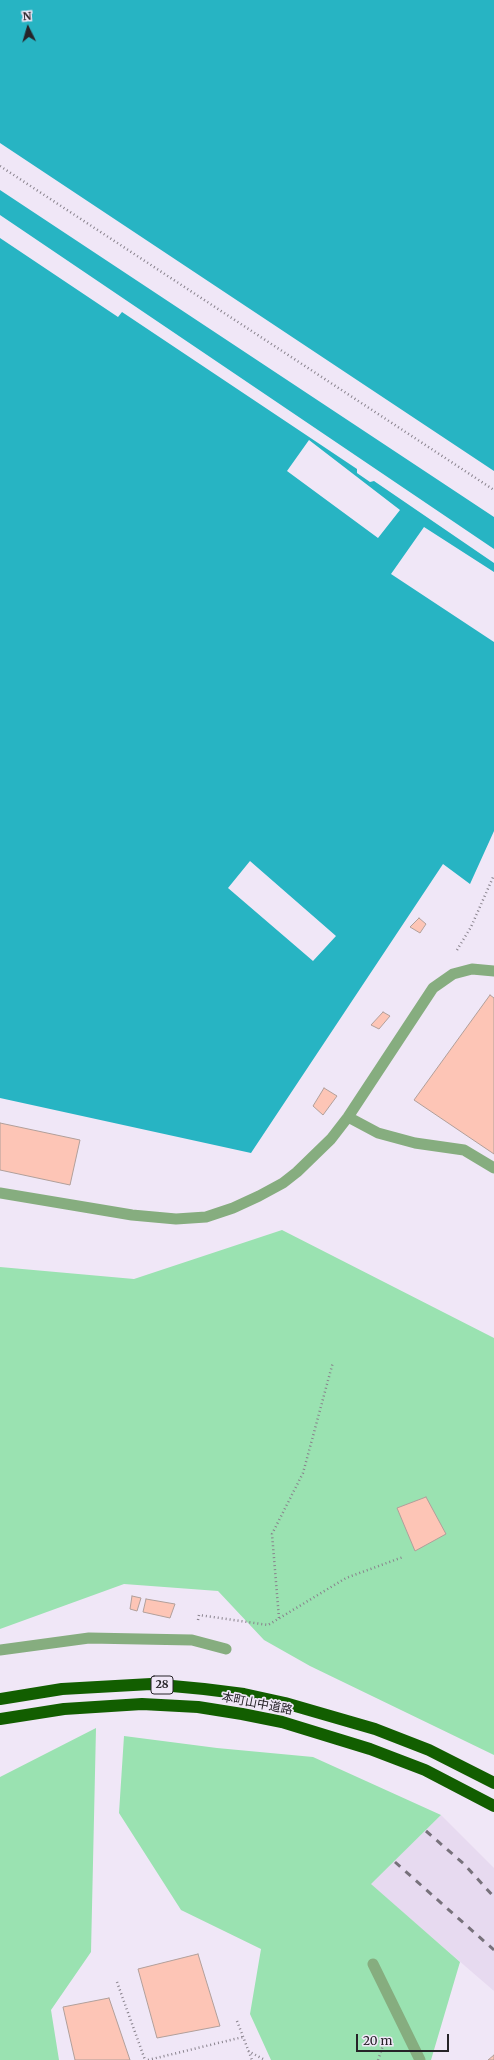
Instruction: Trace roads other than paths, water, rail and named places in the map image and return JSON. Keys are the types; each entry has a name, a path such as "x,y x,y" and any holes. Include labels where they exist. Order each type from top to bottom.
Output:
{"highway":[{"name":"本町山中道路","path":"0,1699 62,1689 151,1684 244,1694 322,1713 375,1729 429,1750 494,1783"},
{"name":"本町山中道路","path":"0,1719 64,1709 142,1704 198,1707 282,1722 318,1732 425,1770 494,1806"}],"street":[{"path":"0,1194 132,1215 176,1219 206,1217 233,1208 283,1183 311,1160 331,1139 348,1117 433,988 453,974 472,969 494,971"},
{"path":"348,1117 378,1133 415,1143 464,1150 494,1168"},
{"path":"0,1650 89,1638 192,1640 226,1649"},
{"path":"373,1964 420,2060"}],"water":[{"path":"0,0 494,0 494,471 0,143"},
{"path":"0,190 494,517 494,549 0,215"},
{"path":"0,238 118,317 122,312 357,469 357,473 370,482 374,481 494,563 494,572 424,527 391,574 494,642 494,831 470,884 443,864 251,1153 0,1098","holes":["309,440 400,510 378,538 287,471","250,861 336,936 313,961 228,888"]}],"railway":[{"path":"426,1831 464,1864 494,1897"},
{"path":"395,1862 494,1950"}]}
